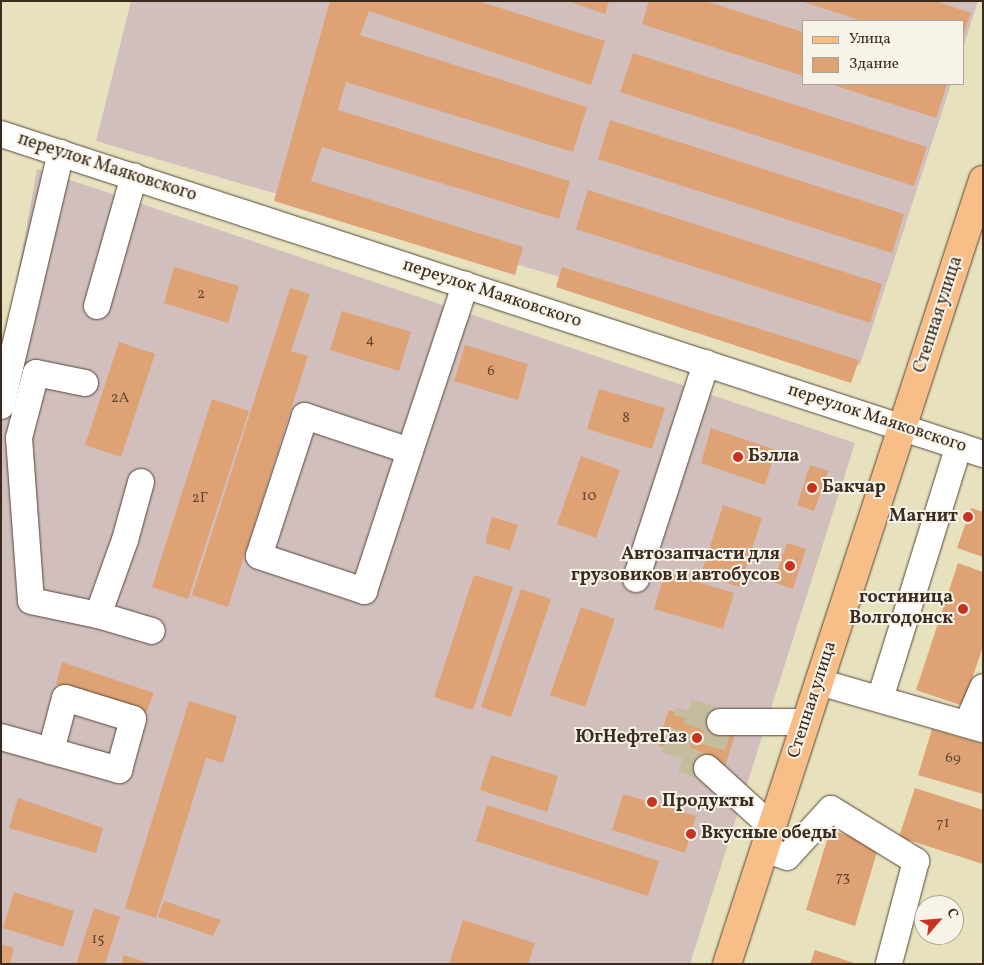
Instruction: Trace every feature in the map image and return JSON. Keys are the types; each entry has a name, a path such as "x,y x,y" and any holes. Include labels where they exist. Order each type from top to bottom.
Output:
{"main road":[{"name":"Степная улица","path":"727,964 983,180"}],"street":[{"name":"переулок Маяковского","path":"1,134 971,450"},
{"path":"1,406 61,153"},
{"path":"97,306 134,176"},
{"path":"410,451 305,416 259,556 364,591 465,285"},
{"path":"636,579 706,363"},
{"path":"84,383 36,373 19,438 31,601 98,615 152,631"},
{"path":"880,699 971,450"},
{"path":"98,615 125,540 141,482"},
{"path":"819,682 975,727 983,687"},
{"path":"720,722 806,722"},
{"path":"1,737 51,751"},
{"path":"707,768 768,838 788,857 831,809 916,860 889,963"}],"shaded area":[{"path":"131,1 978,1 964,45 964,20 802,20 802,85 951,85 860,365 96,141"},
{"path":"37,169 855,443 690,964 1,964 1,368"}],"building":[{"path":"330,1 478,1 605,41 591,85 369,11 360,35 587,107 573,152 346,82 338,110 570,181 559,219 322,147 311,181 523,247 515,275 274,201"},
{"path":"568,1 609,1 605,14"},
{"path":"649,1 705,1 802,32 802,76 642,24"},
{"path":"801,1 935,1 971,13 964,34 964,20 859,20"},
{"path":"633,53 927,147 914,186 620,92"},
{"path":"833,85 947,85 936,118"},
{"path":"610,120 904,214 892,253 598,159"},
{"path":"588,190 882,284 870,323 576,229"},
{"path":"174,267 239,286 228,323 164,303"},
{"path":"562,267 859,360 851,383 556,287"},
{"path":"290,288 310,294 291,351 308,356 228,607 192,595"},
{"path":"342,311 411,332 399,371 330,350"},
{"path":"119,342 155,354 121,457 85,445"},
{"path":"465,345 528,364 518,400 454,381"},
{"path":"599,389 665,408 652,449 587,429"},
{"path":"212,399 249,411 188,599 152,587"},
{"name":"Бэлла","path":"711,428 776,450 765,485 701,463"},
{"path":"581,456 620,470 596,538 557,524"},
{"name":"Бакчар","path":"810,465 828,471 814,511 797,505"},
{"path":"723,505 762,518 740,587 701,575"},
{"path":"971,508 983,512 983,557 957,548"},
{"path":"492,517 518,525 510,550 485,543"},
{"name":"Автозапчасти для грузовиков и автобусов","path":"787,543 806,549 793,589 773,582"},
{"name":"гостиница Волгодонск","path":"958,563 983,572 983,646 963,706 916,690"},
{"path":"665,572 734,593 723,629 654,609"},
{"path":"474,575 513,587 473,710 434,697"},
{"path":"521,589 551,599 511,717 481,707"},
{"path":"581,607 615,619 585,707 550,695"},
{"path":"62,662 154,693 145,716 56,684"},
{"path":"189,701 237,716 223,763 206,758 156,918 125,908"},
{"name":"ЮгНефтеГаз","path":"669,710 736,731 725,767 657,745"},
{"path":"932,729 983,744 983,794 918,775"},
{"path":"491,755 558,776 547,812 480,790"},
{"path":"915,788 983,810 983,864 899,837"},
{"path":"623,794 696,816 685,853 612,830"},
{"path":"18,798 103,828 96,853 9,828"},
{"path":"487,805 659,861 648,896 476,841"},
{"path":"830,830 879,845 855,926 806,910"},
{"path":"14,892 74,911 63,947 3,928"},
{"path":"164,901 221,920 213,936 158,917"},
{"path":"94,908 120,917 105,964 76,964"},
{"path":"463,920 535,943 528,964 449,964"},
{"path":"1,944 14,948 10,964 1,964"},
{"path":"815,950 854,963 854,964 810,964"},
{"path":"124,955 148,963 148,964 121,964"}],"tunnel":[{"path":"688,711 720,722 707,768 674,756 688,711"}],"place":[{"name":"Бэлла","path":"738,457"},
{"name":"Бакчар","path":"812,488"},
{"name":"Магнит","path":"968,517"},
{"name":"Автозапчасти для грузовиков и автобусов","path":"790,566"},
{"name":"гостиница Волгодонск","path":"963,609"},
{"name":"ЮгНефтеГаз","path":"697,738"},
{"name":"Продукты","path":"652,802"},
{"name":"Вкусные обеды","path":"691,834"}]}
